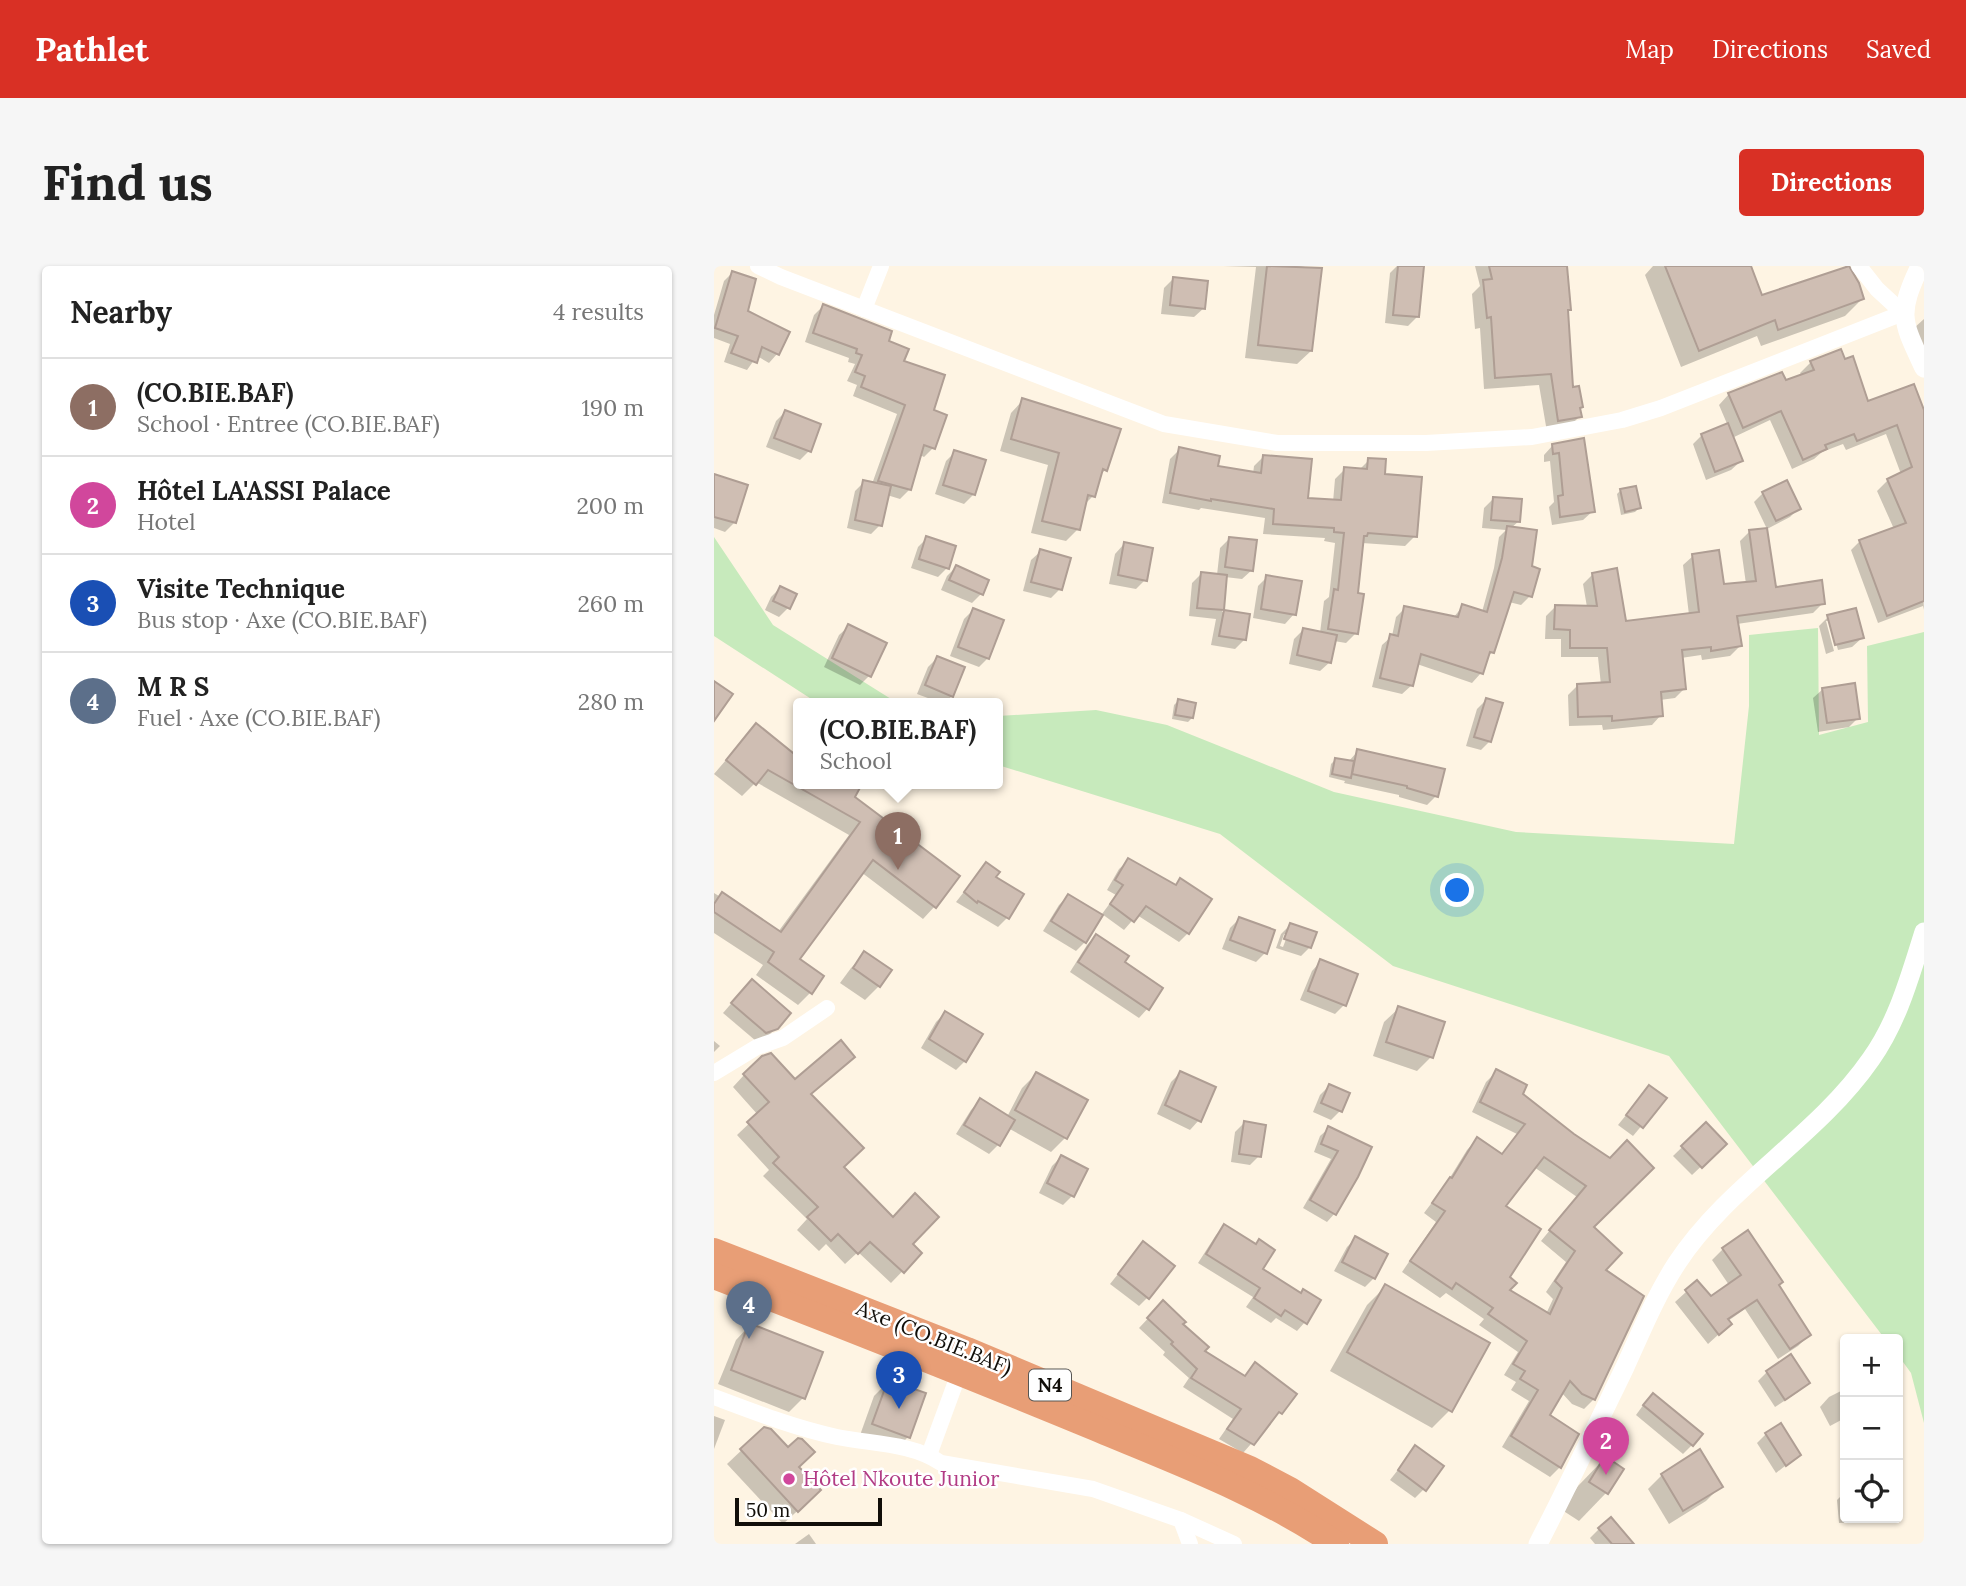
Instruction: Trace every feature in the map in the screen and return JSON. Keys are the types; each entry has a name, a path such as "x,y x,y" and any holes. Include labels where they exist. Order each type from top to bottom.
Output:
{"highway":[{"name":"Axe (CO.BIE.BAF)","path":"714,1251 963,1361 1241,1489 1280,1509 1327,1542"},
{"name":"Axe (CO.BIE.BAF)","path":"714,1276 963,1361 1250,1469 1290,1490 1375,1544"}],"street":[{"path":"758,266 1164,424 1277,443 1426,443 1532,437 1622,420 1661,408 1903,313"},
{"path":"864,309 881,266"},
{"path":"1859,266 1877,289 1903,313"},
{"path":"1920,266 1905,301 1903,313 1924,368"},
{"path":"1538,1544 1676,1264 1711,1220 1846,1092 1871,1059 1889,1030 1924,932"},
{"path":"714,1073 757,1047 783,1038 827,1008"},
{"path":"929,1455 963,1361"},
{"path":"714,1396 787,1424 929,1455 941,1463 1093,1489 1181,1520 1234,1544"},
{"path":"1181,1520 1190,1544"}],"green space":[{"path":"714,537 773,625 889,698 810,698 714,636"},
{"path":"1818,628 1819,735 1868,722 1867,646 1924,632 1924,1423 1911,1373 1903,1362 1903,1334 1881,1334 1669,1056 1393,966 1220,834 1003,767 1003,716 1096,710 1167,725 1334,792 1516,832 1734,844 1749,706 1749,635"}],"building":[{"path":"1267,266 1322,268 1312,351 1258,345"},
{"path":"1398,266 1424,266 1419,317 1393,315"},
{"path":"1489,266 1567,266 1573,387 1579,386 1582,417 1558,421 1551,374 1495,378 1491,317 1487,318 1483,280 1492,279"},
{"path":"1665,266 1751,266 1762,295 1849,266 1864,299 1778,330 1775,320 1699,351"},
{"path":"732,271 756,279 748,311 790,332 779,355 762,347 757,363 731,353 738,336 715,328"},
{"path":"1173,277 1208,281 1205,309 1170,305"},
{"path":"823,304 892,331 889,341 909,349 904,361 945,375 934,410 947,415 935,449 924,445 911,490 878,481 905,405 861,387 865,376 855,372 862,355 856,353 857,349 813,333"},
{"path":"1841,349 1845,359 1853,356 1868,401 1914,384 1924,410 1924,601 1887,616 1859,540 1906,523 1887,479 1912,467 1897,425 1857,441 1854,434 1825,445 1827,449 1803,460 1781,411 1743,428 1728,393 1782,372 1786,380 1814,370 1810,361"},
{"path":"1022,398 1121,429 1107,471 1103,469 1095,497 1088,495 1080,530 1042,521 1059,453 1011,439"},
{"path":"785,410 821,424 811,452 774,438"},
{"path":"1728,423 1743,461 1715,472 1701,434"},
{"path":"1584,438 1595,512 1560,517 1558,496 1563,495 1559,453 1553,454 1552,444"},
{"path":"1179,447 1220,456 1218,466 1261,473 1263,455 1312,459 1308,498 1341,500 1344,467 1367,469 1368,458 1386,459 1385,474 1422,477 1417,537 1368,533 1364,536 1358,593 1364,594 1358,634 1328,629 1334,589 1338,590 1344,533 1334,532 1334,528 1273,524 1274,509 1170,493"},
{"path":"954,450 986,460 975,495 943,485"},
{"path":"714,474 748,485 736,523 714,517"},
{"path":"863,480 891,486 882,526 855,520"},
{"path":"1787,480 1801,509 1776,521 1762,492"},
{"path":"1636,486 1641,508 1625,512 1620,489"},
{"path":"1493,497 1522,499 1520,522 1491,520"},
{"path":"1507,526 1537,530 1532,566 1540,569 1532,597 1514,592 1494,653 1490,652 1483,674 1421,654 1413,686 1380,678 1390,634 1398,636 1404,606 1458,617 1462,604 1487,612 1502,558"},
{"path":"1767,528 1776,587 1822,580 1825,604 1737,616 1742,646 1711,651 1711,647 1682,650 1686,689 1661,692 1663,716 1612,721 1612,716 1578,717 1577,684 1610,682 1607,648 1570,648 1570,630 1554,629 1555,605 1597,606 1592,573 1617,568 1626,621 1699,612 1692,554 1719,550 1724,584 1756,581 1749,530"},
{"path":"926,536 956,546 949,569 919,559"},
{"path":"1229,537 1257,540 1253,571 1225,567"},
{"path":"1124,542 1153,548 1147,581 1118,575"},
{"path":"1040,549 1071,558 1062,590 1031,582"},
{"path":"956,565 989,580 983,595 949,580"},
{"path":"1201,572 1227,575 1224,610 1197,608"},
{"path":"1266,575 1302,581 1296,615 1261,609"},
{"path":"780,586 797,594 790,609 773,601"},
{"path":"973,608 1004,620 989,659 958,647"},
{"path":"1856,608 1864,638 1835,645 1827,615"},
{"path":"1224,610 1250,614 1246,640 1219,636"},
{"path":"848,624 887,643 871,677 832,658"},
{"path":"1303,628 1337,635 1331,663 1297,655"},
{"path":"937,656 965,667 953,697 925,685"},
{"path":"714,681 733,694 714,721"},
{"path":"1855,683 1860,719 1827,723 1822,688"},
{"path":"1486,698 1503,703 1491,742 1474,737"},
{"path":"1178,699 1196,703 1193,718 1175,715"},
{"path":"756,723 793,753 793,784 768,770 756,785 726,760"},
{"path":"1357,749 1445,769 1438,797 1407,786 1352,774"},
{"path":"1335,758 1354,761 1351,778 1332,774"},
{"path":"802,789 859,789 855,797 960,876 936,908 873,860 800,959 824,976 812,994 768,962 774,952 714,912 714,904 722,892 781,932 860,822"},
{"path":"1128,858 1176,885 1180,878 1212,899 1189,934 1146,906 1134,922 1110,904 1123,885 1115,880"},
{"path":"986,862 1000,872 996,877 1024,894 1009,919 978,901 977,903 964,892"},
{"path":"1068,894 1103,915 1086,943 1051,921"},
{"path":"1239,917 1275,930 1267,954 1230,940"},
{"path":"1290,923 1317,932 1311,948 1284,939"},
{"path":"1096,934 1129,956 1125,962 1163,988 1149,1010 1078,962"},
{"path":"864,951 892,970 880,987 853,968"},
{"path":"1320,959 1358,974 1346,1006 1308,991"},
{"path":"752,979 791,1013 778,1029 766,1033 731,1003"},
{"path":"1398,1006 1445,1022 1433,1058 1386,1042"},
{"path":"945,1011 983,1034 966,1062 929,1039"},
{"path":"841,1040 855,1057 811,1094 864,1148 844,1167 893,1217 915,1193 939,1217 913,1244 922,1253 904,1273 870,1242 858,1254 838,1234 831,1241 807,1217 818,1207 773,1163 779,1157 747,1122 769,1102 743,1074 762,1056 771,1053 795,1079"},
{"path":"1496,1069 1527,1085 1523,1094 1610,1158 1627,1140 1654,1168 1594,1227 1622,1253 1606,1270 1644,1296 1595,1400 1582,1394 1570,1381 1550,1415 1579,1434 1561,1468 1511,1436 1538,1390 1520,1379 1525,1371 1513,1364 1527,1341 1488,1314 1493,1308 1456,1283 1452,1289 1410,1261 1445,1211 1432,1203 1450,1177 1452,1178 1477,1137 1502,1154 1525,1124 1480,1102","holes":["1544,1157 1586,1186 1549,1230 1575,1251 1555,1281 1562,1288 1550,1314 1510,1290 1517,1283 1510,1277 1541,1229 1506,1206"]},
{"path":"1180,1071 1216,1087 1201,1122 1165,1105"},
{"path":"1036,1072 1088,1100 1067,1139 1015,1110"},
{"path":"1329,1084 1350,1093 1342,1112 1321,1103"},
{"path":"1649,1085 1667,1098 1643,1128 1626,1115"},
{"path":"980,1098 1015,1120 1000,1146 964,1125"},
{"path":"1244,1121 1266,1125 1261,1157 1239,1154"},
{"path":"1706,1122 1727,1144 1702,1168 1681,1146"},
{"path":"1328,1126 1372,1147 1336,1215 1310,1200 1338,1151 1321,1144"},
{"path":"1061,1155 1088,1169 1074,1197 1047,1183"},
{"path":"1224,1224 1256,1244 1259,1239 1275,1250 1263,1269 1301,1293 1303,1289 1321,1300 1307,1324 1285,1310 1281,1316 1254,1298 1260,1288 1206,1254"},
{"path":"1748,1230 1783,1282 1779,1285 1811,1335 1790,1349 1757,1300 1728,1319 1732,1324 1719,1335 1685,1290 1697,1280 1711,1296 1741,1275 1722,1248"},
{"path":"1355,1236 1388,1254 1375,1279 1342,1262"},
{"path":"1143,1241 1175,1266 1149,1299 1118,1274"},
{"path":"1385,1284 1490,1343 1452,1412 1347,1352"},
{"path":"1163,1300 1186,1322 1183,1324 1209,1347 1205,1351 1245,1376 1255,1362 1297,1394 1282,1414 1279,1412 1254,1445 1227,1429 1241,1409 1191,1378 1197,1369 1147,1318"},
{"path":"749,1323 823,1352 805,1399 731,1370"},
{"path":"1791,1354 1810,1383 1785,1400 1766,1371"},
{"path":"888,1380 926,1393 910,1438 872,1424"},
{"path":"1653,1393 1703,1434 1693,1446 1643,1405"},
{"path":"1781,1423 1801,1455 1786,1466 1765,1433"},
{"name":"Hôtel Nkoute Junior","path":"764,1427 771,1429 788,1447 798,1438 815,1452 799,1467 821,1490 798,1512 740,1449"},
{"path":"1415,1445 1444,1466 1426,1491 1398,1470"},
{"path":"1700,1449 1723,1487 1683,1511 1661,1474"},
{"path":"1605,1456 1624,1469 1608,1494 1589,1482"},
{"path":"1611,1517 1634,1544 1612,1544 1598,1528"}],"place":[{"name":"(CO.BIE.BAF)","path":"898,870"},
{"name":"M R S","path":"749,1339"},
{"name":"Visite Technique","path":"899,1409"},
{"name":"Hôtel LA'ASSI Palace","path":"1606,1475"},
{"name":"Hôtel Nkoute Junior","path":"789,1479"}]}
